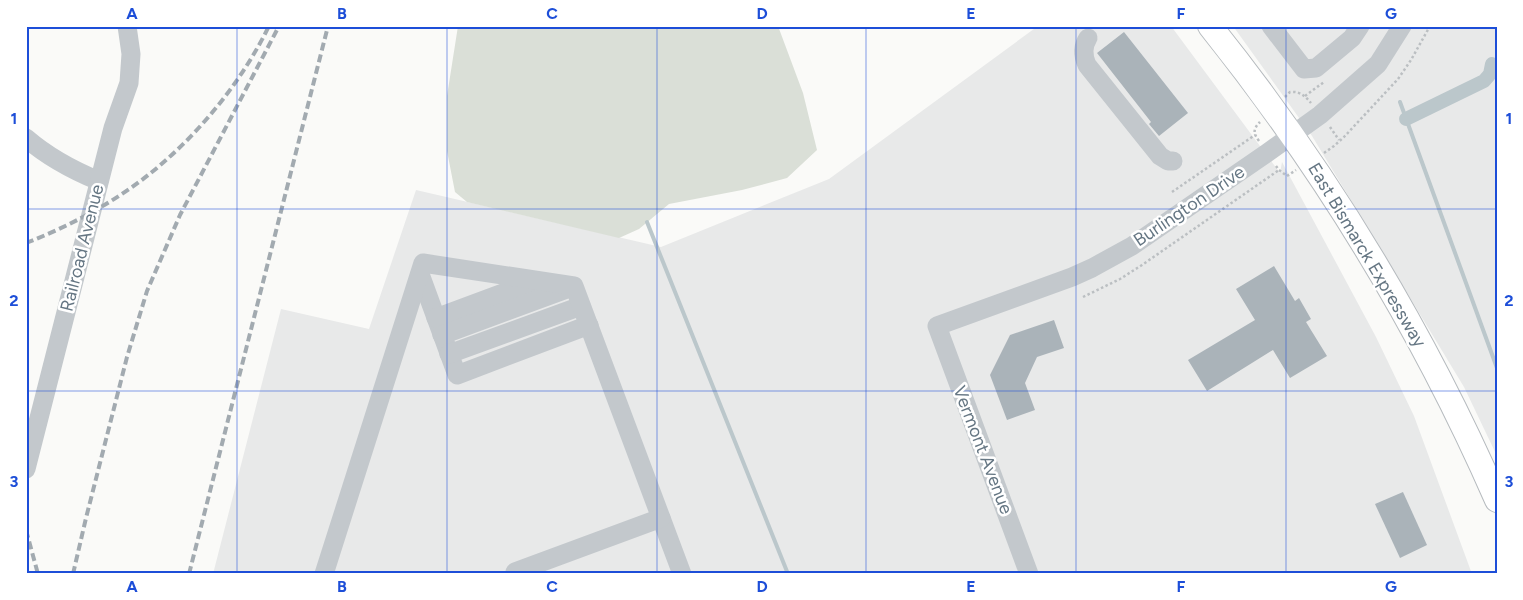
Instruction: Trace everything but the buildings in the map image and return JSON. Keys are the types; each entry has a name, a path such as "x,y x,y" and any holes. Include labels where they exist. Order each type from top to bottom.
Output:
{"main road":[{"name":"East Bismarck Expressway","path":"1210,26 1292,135 1352,226 1404,315 1459,420 1497,500"}],"street":[{"name":"Railroad Avenue","path":"26,469 113,128 129,83 131,54 127,26"},
{"path":"1272,26 1304,69 1316,68 1352,38 1360,26"},
{"path":"1281,26 1288,36 1292,54"},
{"name":"Burlington Drive","path":"937,326 1072,277 1132,246 1320,115 1369,73 1386,53 1402,26"},
{"path":"1088,38 1083,51 1087,65 1163,160 1173,161"},
{"path":"26,138 59,162 99,181"},
{"path":"324,574 423,263 574,286"},
{"path":"420,274 457,375 589,325"},
{"path":"439,326 537,280"},
{"path":"439,326 574,286"},
{"path":"574,286 682,574"},
{"path":"449,354 581,306"},
{"name":"Vermont Avenue","path":"937,326 1029,574"},
{"path":"516,574 516,572 661,518"}],"path":[{"path":"1340,140 1401,75 1430,26"},
{"path":"1172,192 1255,135"},
{"path":"1083,297 1120,279 1142,265 1279,170"}],"shaded area":[{"path":"458,26 778,26 803,93 817,150 787,178 742,190 669,204 639,229 619,238 467,202 455,192 447,151 447,96"},
{"path":"1038,26 1171,26 1280,173 1282,162 1376,337 1414,416 1472,574 213,574 281,309 369,329 416,190 661,247 829,179"},
{"path":"1233,26 1497,26 1497,456 1464,387 1312,136"}],"waterway":[{"path":"1406,119 1484,81 1490,74 1492,64"},
{"path":"1400,102 1497,368"},
{"path":"647,222 788,574"}],"railway":[{"path":"26,243 59,229 107,203 138,183 170,157 203,123 233,86 269,26"},
{"path":"73,574 127,357 147,291 180,215 279,26"},
{"path":"189,574 328,26"},
{"path":"26,530 38,574"}]}
